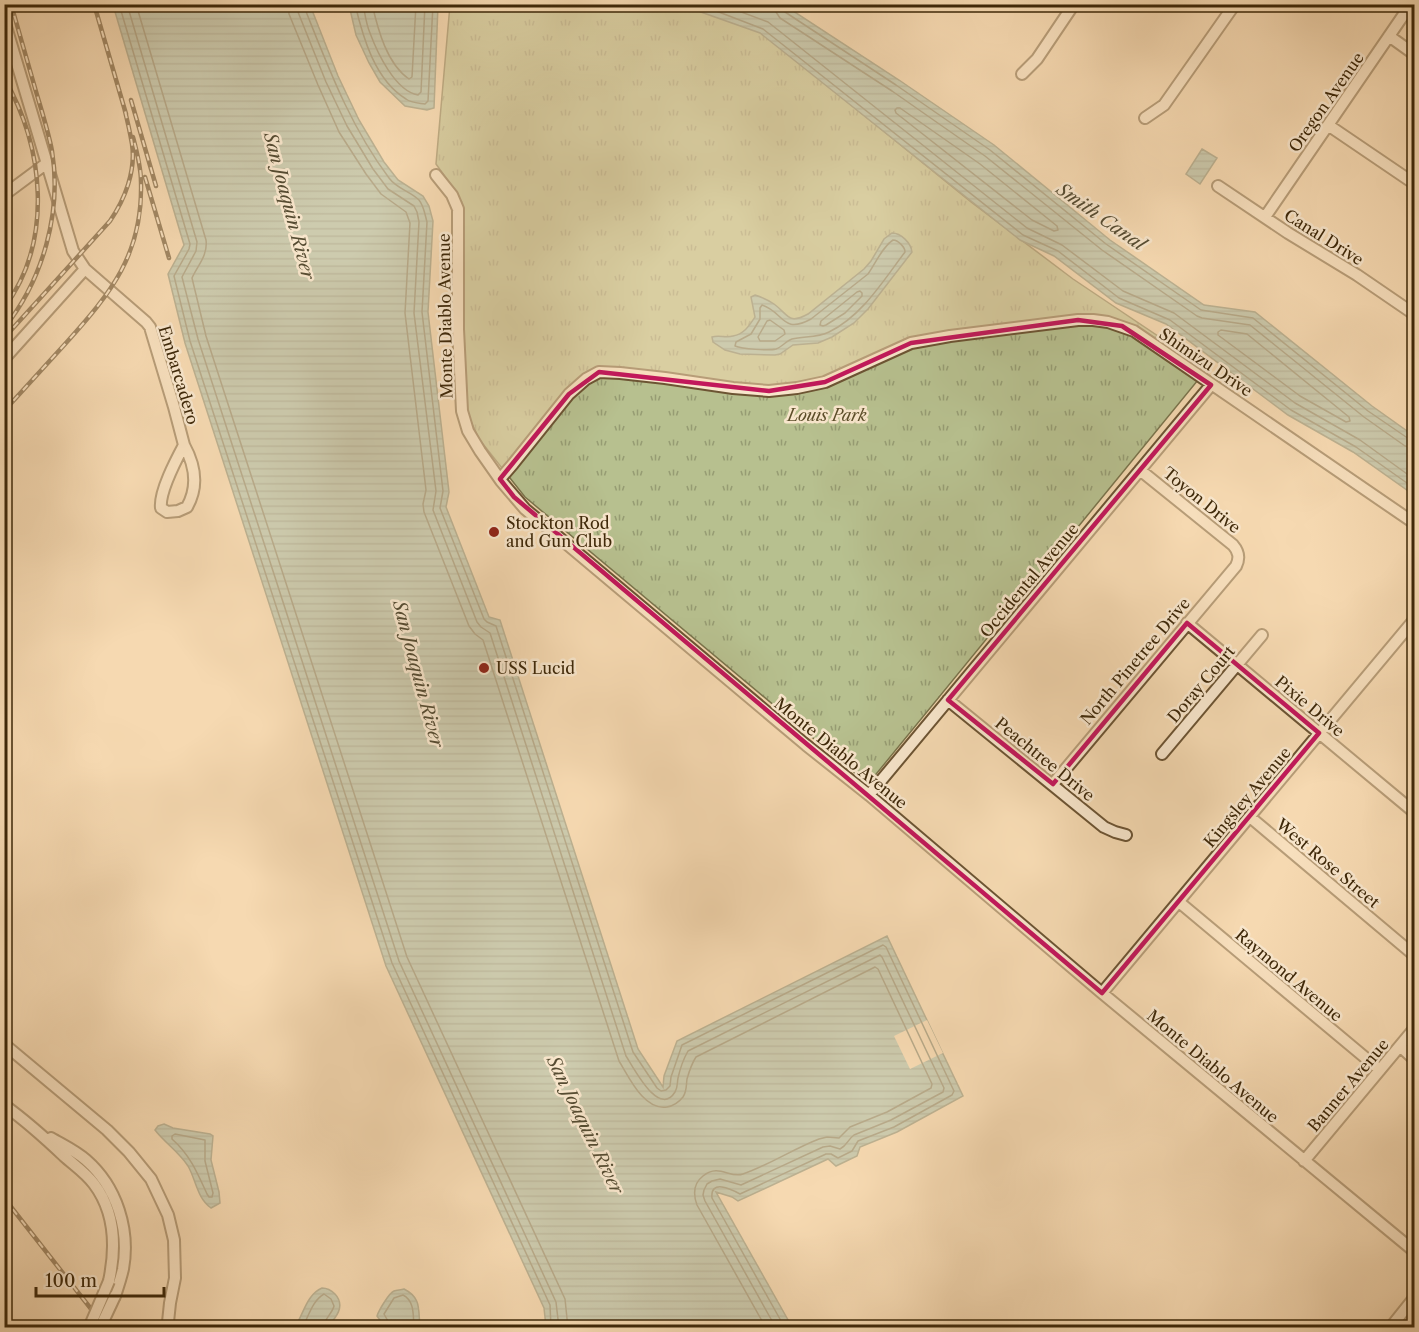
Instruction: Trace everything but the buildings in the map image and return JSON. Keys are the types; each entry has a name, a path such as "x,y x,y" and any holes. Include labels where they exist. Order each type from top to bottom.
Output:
{"street":[{"path":"1022,74 1037,59 1074,4"},
{"path":"1145,118 1164,105 1235,4"},
{"name":"Oregon Avenue","path":"1265,217 1411,4"},
{"path":"4,20 47,163 4,195"},
{"path":"1389,36 1414,54"},
{"path":"1328,125 1409,180"},
{"name":"Embarcadero","path":"47,163 73,251 85,268 150,327 184,445 195,474 195,485 187,507 167,512 161,508 161,498 184,445"},
{"name":"Monte Diablo Avenue","path":"436,175 452,195 458,208 458,329 462,411 468,431 480,451 525,509 806,745 869,795 1102,993 1414,1251"},
{"name":"Canal Drive","path":"1218,186 1414,314"},
{"path":"4,359 85,268"},
{"name":"Shimizu Drive","path":"500,479 570,394 586,379 599,372 769,391 825,382 911,343 950,336 1093,320 1108,322 1134,331 1414,523"},
{"name":"Occidental Avenue","path":"869,795 1211,385"},
{"name":"Toyon Drive","path":"1140,470 1229,541 1237,550 1239,558"},
{"name":"North Pinetree Drive","path":"1053,784 1236,566 1239,558"},
{"name":"Kingsley Avenue","path":"1102,993 1414,620"},
{"name":"Pixie Drive","path":"1187,623 1414,812"},
{"name":"Doray Court","path":"1162,754 1262,635"},
{"name":"Peachtree Drive","path":"948,700 1104,826 1126,835"},
{"name":"West Rose Street","path":"1250,817 1414,955"},
{"name":"Raymond Avenue","path":"1179,902 1380,1070"},
{"name":"Banner Avenue","path":"1304,1161 1414,1029"},
{"path":"4,1044 106,1130 129,1152 151,1179 168,1215 174,1240 175,1278 169,1328"},
{"path":"1400,1047 1414,1059"},
{"path":"4,1105 36,1129 85,1174 95,1186 109,1214 114,1251 109,1281 89,1328"},
{"path":"36,1129 76,1152 88,1162 104,1179 116,1202 125,1237 125,1256 123,1272 102,1328"},
{"path":"1390,1328 1414,1298"}],"highlighted area":[{"path":"1078,320 1122,326 1211,385 948,700 1053,784 1187,623 1319,733 1102,993 514,497 500,479 569,394 599,372 769,391 825,382 911,343"}],"green space":[{"name":"Louis Park","path":"450,5 695,5 756,28 971,202 1073,279 1207,369 868,784 525,497 479,439 461,400 456,192 436,164"}],"water":[{"name":"San Joaquin River","path":"113,5 310,5 338,76 359,120 384,162 398,180 423,196 429,206 433,221 428,312 449,492 446,507 489,617 500,620 638,1049 663,1087 664,1076 677,1041 887,936 963,1096 897,1132 860,1147 857,1156 836,1166 828,1159 738,1201 716,1192 792,1327 546,1327 544,1308 386,966 185,343 168,274 184,245"},
{"path":"349,5 438,5 434,108 427,110 405,106 380,82 356,35"},
{"path":"681,5 784,5 994,145 1110,240 1204,305 1255,312 1372,406 1414,436 1414,495 1353,452 1288,415 1166,324 1116,303 1054,256 1020,240 760,33"},
{"path":"1202,149 1217,158 1200,184 1186,174"},
{"path":"892,233 905,239 912,252 868,309 854,323 832,337 818,343 793,345 775,355 740,354 725,350 713,342 712,337 737,335 748,326 755,317 751,297 755,295 772,303 792,319 808,314 864,269 884,239"},
{"path":"164,1124 213,1136 211,1160 220,1203 211,1208 206,1204 188,1166 155,1130"},
{"path":"322,1288 330,1290 338,1298 340,1307 336,1316 327,1327 295,1327 309,1300"},
{"path":"404,1289 416,1300 420,1327 385,1327 377,1316 380,1310 392,1292"}],"pier":[{"path":"927,1020 943,1053 910,1069 894,1036"}],"railway":[{"path":"4,328 18,309 39,267 46,244 54,198 52,151 11,4"},
{"path":"94,4 126,114"},
{"path":"4,78 18,105 28,134 35,163 38,194 37,224 31,254 20,282 4,308"},
{"path":"131,100 156,186"},
{"path":"4,338 110,221 120,203 131,174 133,154 124,107"},
{"path":"4,411 82,325 121,271 130,251 140,208 140,171 133,137"},
{"path":"145,177 169,258"},
{"path":"4,1198 106,1328"}],"place":[{"name":"Stockton Rod and Gun Club","path":"494,532"},
{"name":"USS Lucid","path":"484,668"}],"water label":[{"name":"Smith Canal","path":"1101,217"}]}
